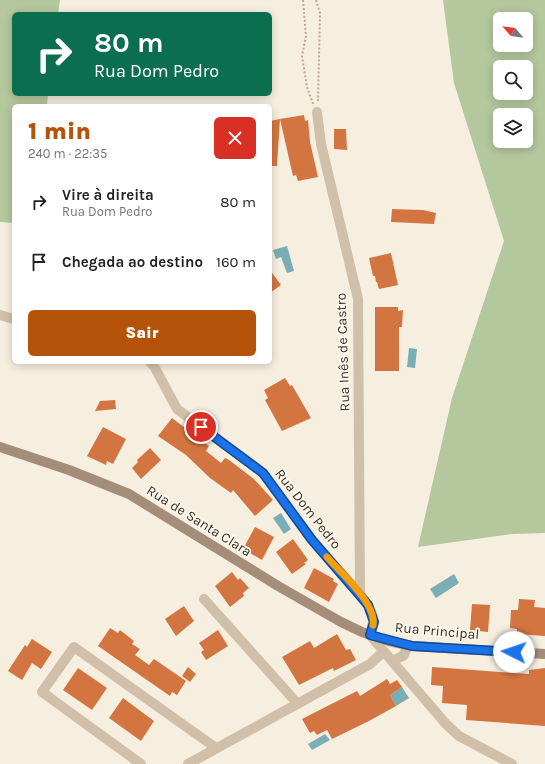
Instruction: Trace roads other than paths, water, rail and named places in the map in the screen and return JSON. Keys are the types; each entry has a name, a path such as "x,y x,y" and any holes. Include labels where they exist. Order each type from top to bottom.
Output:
{"street":[{"name":"Rua Inês de Castro","path":"316,112 321,144 358,299 360,594"},
{"path":"0,316 12,319"},
{"name":"Rua Dom Pedro","path":"152,364 177,408 263,473 312,540 368,605 374,622 373,636"},
{"name":"Rua de Santa Clara","path":"0,447 69,470 129,494 278,586 341,622 373,636"},
{"path":"204,599 298,703"},
{"path":"373,636 383,652 458,736 512,764"},
{"name":"Rua Principal","path":"373,636 409,646 545,654"},
{"path":"392,661 404,656 409,646"},
{"path":"141,764 42,692 74,647 216,748"},
{"path":"188,764 370,664 383,652"}],"water":[{"path":"287,246 294,271 287,273 281,257 276,259 273,250"},
{"path":"409,348 417,349 415,368 407,367"},
{"path":"281,513 291,529 284,534 273,518"},
{"path":"454,574 459,583 436,598 430,589"},
{"path":"402,687 409,698 396,706 390,695"},
{"path":"325,734 330,740 312,750 308,744"}]}
